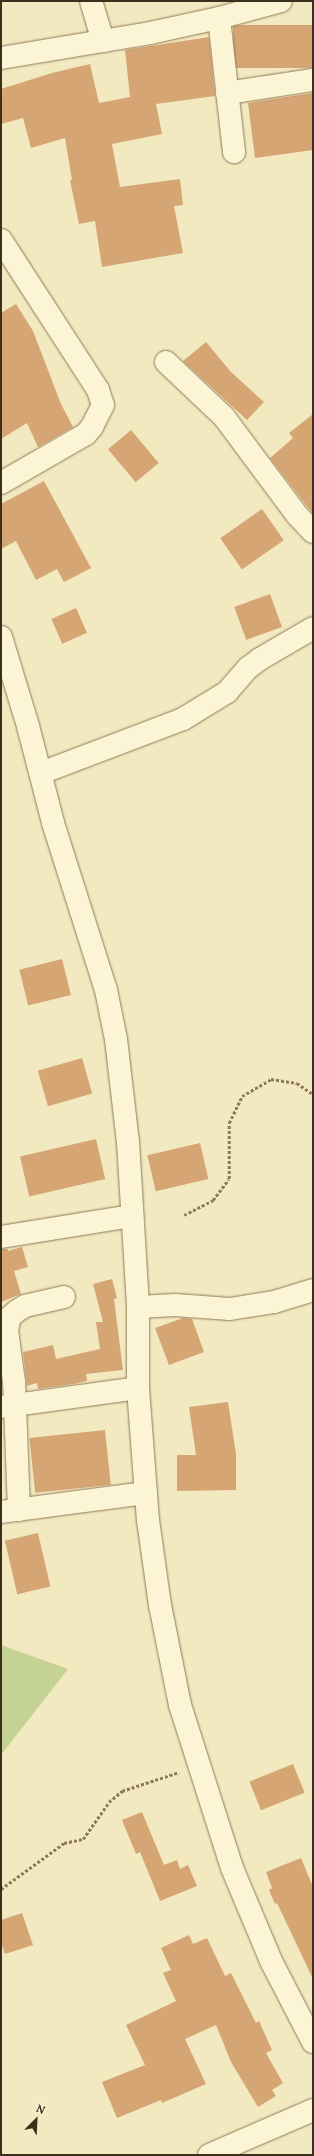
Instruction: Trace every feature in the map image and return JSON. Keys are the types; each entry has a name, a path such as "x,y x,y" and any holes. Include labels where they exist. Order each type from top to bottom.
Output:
{"street":[{"path":"91,1 104,41"},
{"path":"1,58 104,41 219,18 281,1"},
{"path":"219,18 234,152"},
{"path":"227,93 313,80"},
{"path":"1,240 98,390 103,405 92,427 86,434 1,483"},
{"path":"166,362 224,417 297,515 313,532"},
{"path":"40,773 183,719 227,692 248,668 313,628"},
{"path":"1,638 53,822 106,990 116,1039 128,1142 138,1306 138,1388 146,1493 160,1605 180,1705 232,1868 272,1963 313,2042"},
{"path":"1,1237 132,1216"},
{"path":"138,1306 175,1305 230,1309 274,1302 313,1290"},
{"path":"64,1297 25,1306 10,1317 7,1330 14,1382 8,1406 10,1511 146,1493"},
{"path":"8,1406 138,1388"},
{"path":"209,2155 313,2110"}],"path":[{"path":"184,1216 213,1200 229,1179 229,1123 242,1096 271,1079 297,1084 313,1094"},
{"path":"1,1889 64,1843 83,1839 109,1802 122,1791 199,1765"}],"green space":[{"path":"1,1645 68,1669 1,1755"}],"building":[{"path":"233,25 313,25 313,68 233,68"},
{"path":"209,37 215,96 156,104 162,134 112,144 120,187 180,179 183,205 174,206 183,253 102,267 95,221 79,224 70,180 72,180 65,138 31,148 23,118 1,124 1,89 52,73 90,64 99,103 130,97 125,50"},
{"path":"313,93 313,150 255,158 248,103"},
{"path":"16,304 33,331 61,404 73,427 38,447 27,423 1,439 1,313"},
{"path":"206,342 231,372 264,402 247,420 183,361"},
{"path":"313,414 313,514 270,458 293,438 289,433"},
{"path":"131,430 159,463 136,482 108,449"},
{"path":"44,481 91,568 64,582 57,569 36,580 16,541 1,549 1,504"},
{"path":"262,509 284,540 242,569 220,538"},
{"path":"270,594 282,627 246,640 234,607"},
{"path":"76,608 87,633 62,644 51,619"},
{"path":"62,959 71,995 28,1006 19,970"},
{"path":"82,1058 92,1094 48,1106 38,1071"},
{"path":"96,1139 105,1179 29,1196 20,1157"},
{"path":"200,1143 208,1179 156,1191 147,1155"},
{"path":"22,1247 28,1267 14,1271 21,1294 1,1302 1,1249 8,1249 8,1251"},
{"path":"112,1279 117,1298 114,1299 123,1370 86,1374 87,1381 73,1384 38,1389 37,1383 27,1386 23,1352 53,1345 56,1359 100,1349 96,1322 103,1322 93,1284"},
{"path":"183,1318 192,1319 204,1352 169,1365 155,1328"},
{"path":"228,1402 236,1454 236,1490 177,1491 177,1455 196,1455 189,1407"},
{"path":"105,1430 111,1485 35,1493 29,1438"},
{"path":"38,1533 50,1587 17,1594 5,1541"},
{"path":"293,1764 305,1793 261,1810 249,1782"},
{"path":"142,1812 164,1865 177,1860 180,1869 188,1865 197,1886 160,1901 140,1852 136,1854 122,1820"},
{"path":"301,1858 313,1887 313,1979 277,1903 275,1904 269,1890 272,1888 266,1872"},
{"path":"22,1913 33,1945 5,1954 1,1942 1,1920"},
{"path":"189,1935 193,1944 207,1938 225,1976 231,1973 256,2023 259,2021 272,2050 266,2053 283,2083 272,2090 276,2096 258,2107 231,2062 216,2025 185,2039 206,2084 162,2103 161,2100 117,2118 102,2082 145,2065 126,2025 176,2001 163,1973 171,1970 161,1948"}]}
